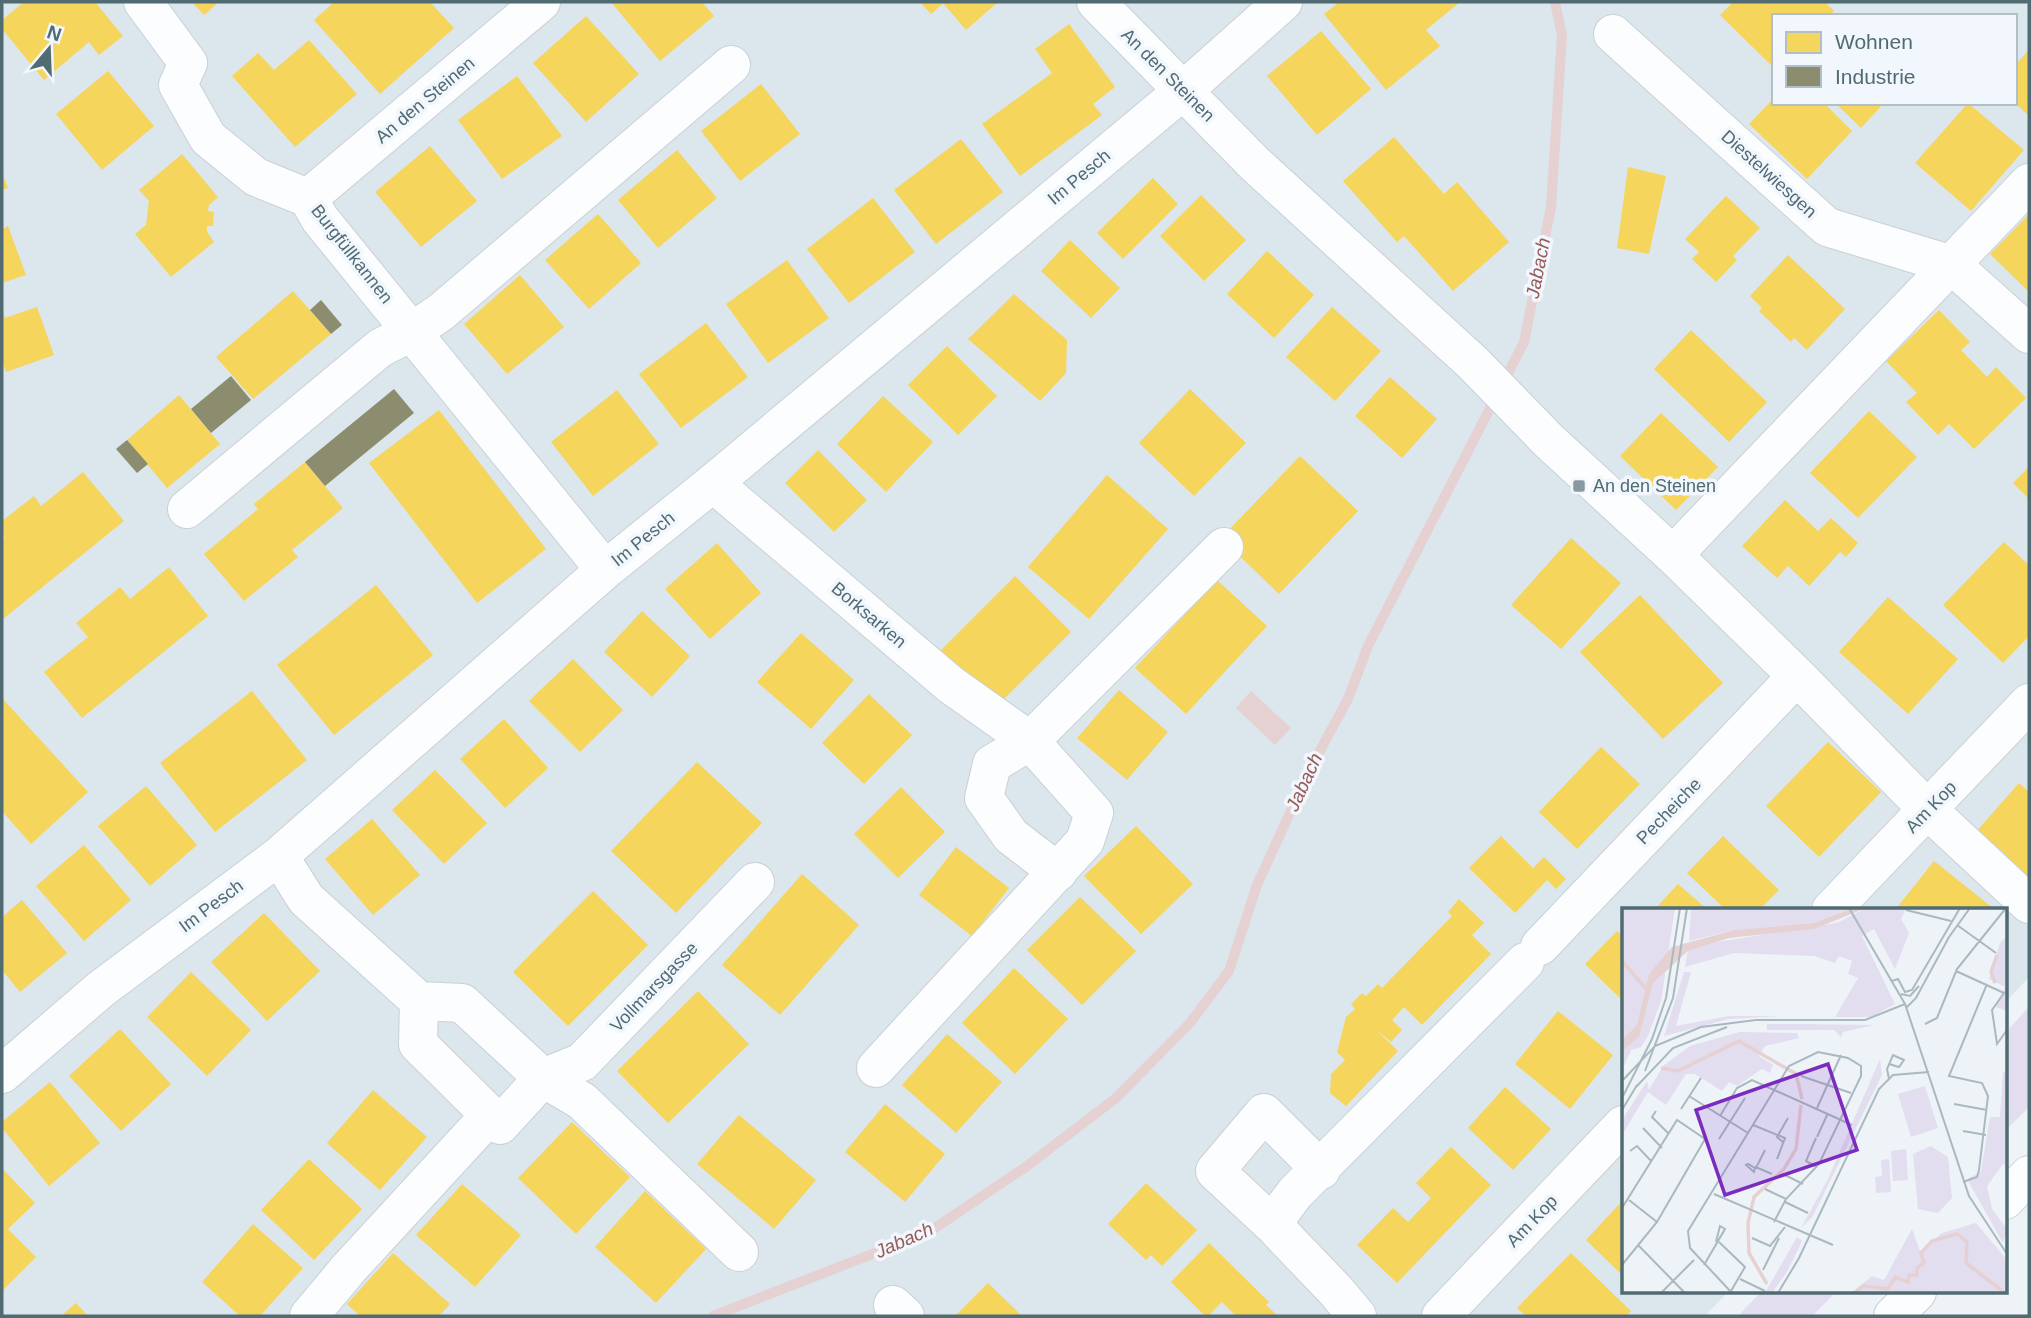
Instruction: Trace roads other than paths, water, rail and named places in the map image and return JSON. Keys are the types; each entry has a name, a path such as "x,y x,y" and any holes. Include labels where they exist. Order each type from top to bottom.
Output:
{"street":[{"name":"Burgfüllkannen","path":"143,2 188,63 178,85 208,138 256,177 308,198 320,219 605,570"},
{"name":"An den Steinen","path":"308,198 541,2"},
{"name":"An den Steinen","path":"1096,2 1254,163 1472,362 1549,441 1673,555 1797,676 1928,810 2029,904"},
{"name":"Im Pesch","path":"2,1074 101,989 279,856 605,570 1184,90 1283,2"},
{"name":"Diestelwiesgen","path":"1613,34 1828,228 1952,265 2029,334"},
{"path":"187,509 380,348 413,331 441,312 731,65"},
{"path":"1673,555 2029,183"},
{"name":"Borksarken","path":"713,483 951,685 1030,741 1094,813 1085,841 876,1068"},
{"path":"1058,872 1011,835 984,798 992,764 1030,741 1224,547"},
{"name":"Pecheiche","path":"1272,1224 1295,1193 1321,1170 1532,954 1797,676"},
{"name":"Am Kop","path":"1833,908 2029,703"},
{"path":"279,856 306,899 419,1001 462,1003 543,1078 582,1101 739,1252"},
{"name":"Vollmarsgasse","path":"490,1115 500,1125 543,1078 582,1062 755,882"},
{"path":"309,1316 350,1267 490,1115 418,1044 419,1001"},
{"path":"1321,1170 1264,1112 1215,1171 1272,1224 1357,1316"},
{"name":"Am Kop","path":"1441,1316 1622,1126"},
{"path":"2007,1198 2029,1175"},
{"path":"1893,1316 1915,1294"}],"waterway":[{"name":"Jabach","path":"713,1316 929,1232 1027,1166 1116,1098 1190,1023 1229,971 1257,885 1310,769 1348,699 1368,646 1524,342 1551,207 1562,36 1555,2"}],"place":[{"name":"An den Steinen","path":"1579,486"}]}
